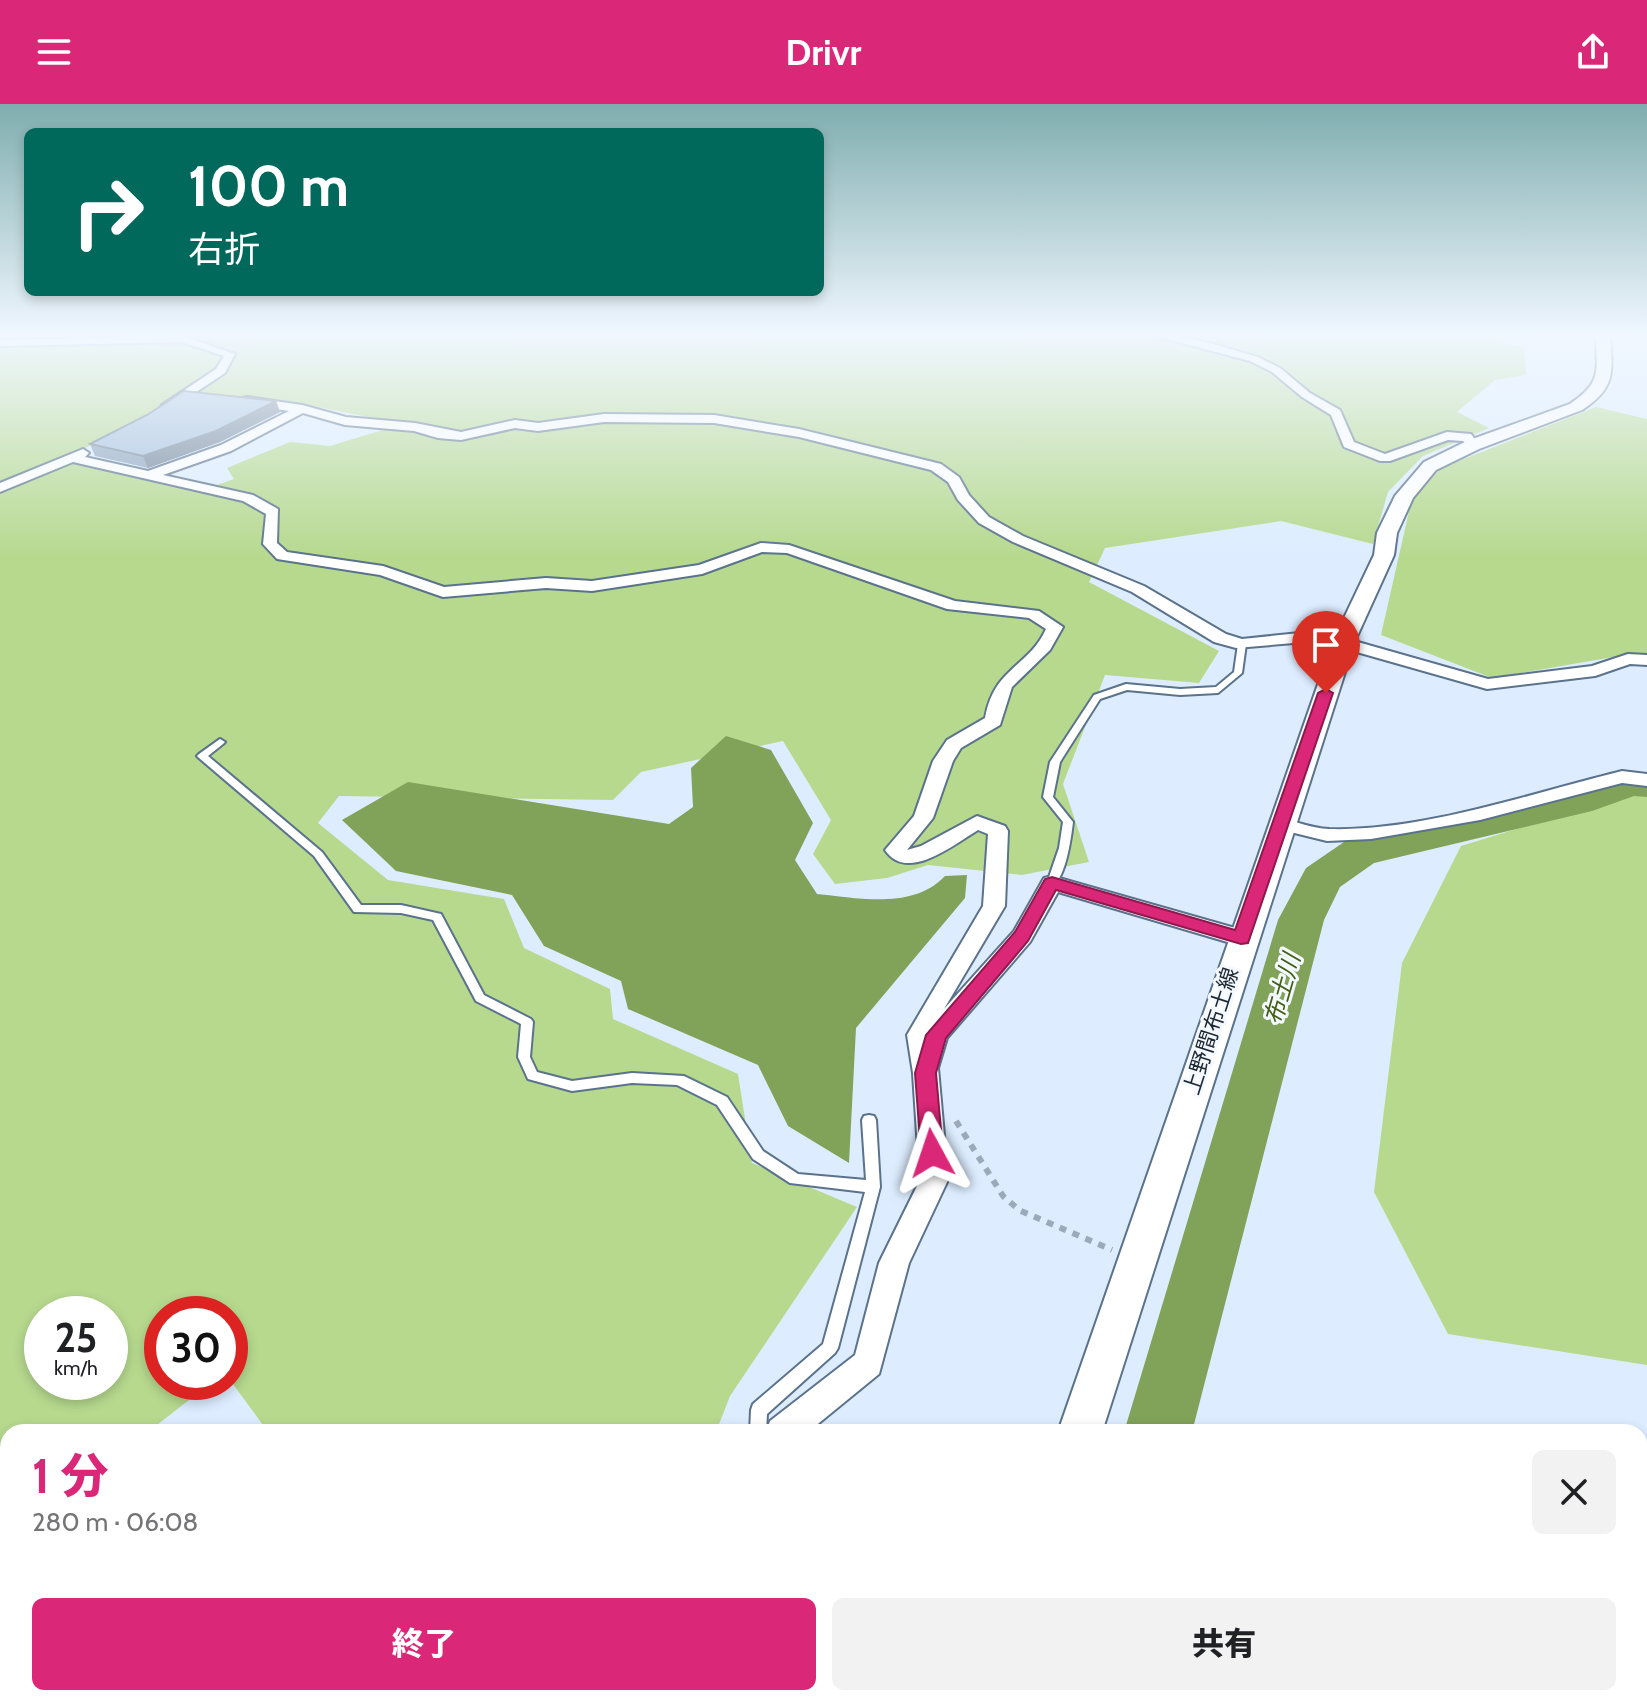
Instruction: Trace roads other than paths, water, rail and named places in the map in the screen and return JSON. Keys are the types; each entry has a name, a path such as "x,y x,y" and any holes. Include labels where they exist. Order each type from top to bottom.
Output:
{"main road":[{"name":"上野間布土線","path":"1083,1424 1241,938 1344,641 1384,555 1387,533 1404,496 1430,466 1473,445 1571,408"}],"street":[{"path":"159,412 166,408"},
{"path":"292,408 345,421 415,427 461,436 515,424 538,427 604,418 714,419 799,433 936,467 954,480 963,497 984,520 1018,539 1138,589 1220,638 1242,644 1319,636 1487,684 1595,671 1628,659 1647,660"},
{"path":"1327,408 1336,413 1349,444 1385,458 1447,436 1467,437 1473,445"},
{"path":"149,475 226,448 302,409"},
{"path":"0,488 101,443"},
{"path":"73,458 248,498 273,512 270,544 282,556 383,571 443,592 546,583 592,586 646,579 702,569 761,547 789,549 953,606 1033,614 1055,627 1051,643 1013,676 1000,694 994,721 954,744 943,761 923,818 895,850 903,858 928,851 977,822 998,831 994,906 919,1035 926,1073 934,1180 894,1263 868,1364 792,1424"},
{"path":"1281,824 1331,835 1379,830 1447,821 1622,777 1647,780"},
{"path":"926,1073 936,1035 1022,936 1052,883 1241,938"}],"lane":[{"path":"1052,883 1064,848 1068,822 1048,797 1055,762 1097,697 1126,687 1180,692 1218,690 1238,673 1242,644"},
{"path":"220,742 202,756 318,854 358,909 401,909 437,917 480,998 527,1022 524,1057 532,1076 572,1086 632,1078 679,1080 722,1101 758,1155 795,1179 873,1187"},
{"path":"758,1424 759,1410 830,1348 873,1187 869,1120"}],"waterway":[{"name":"布土川","path":"1160,1424 1301,920 1322,878 1359,852 1577,802 1631,783 1647,785"}]}
